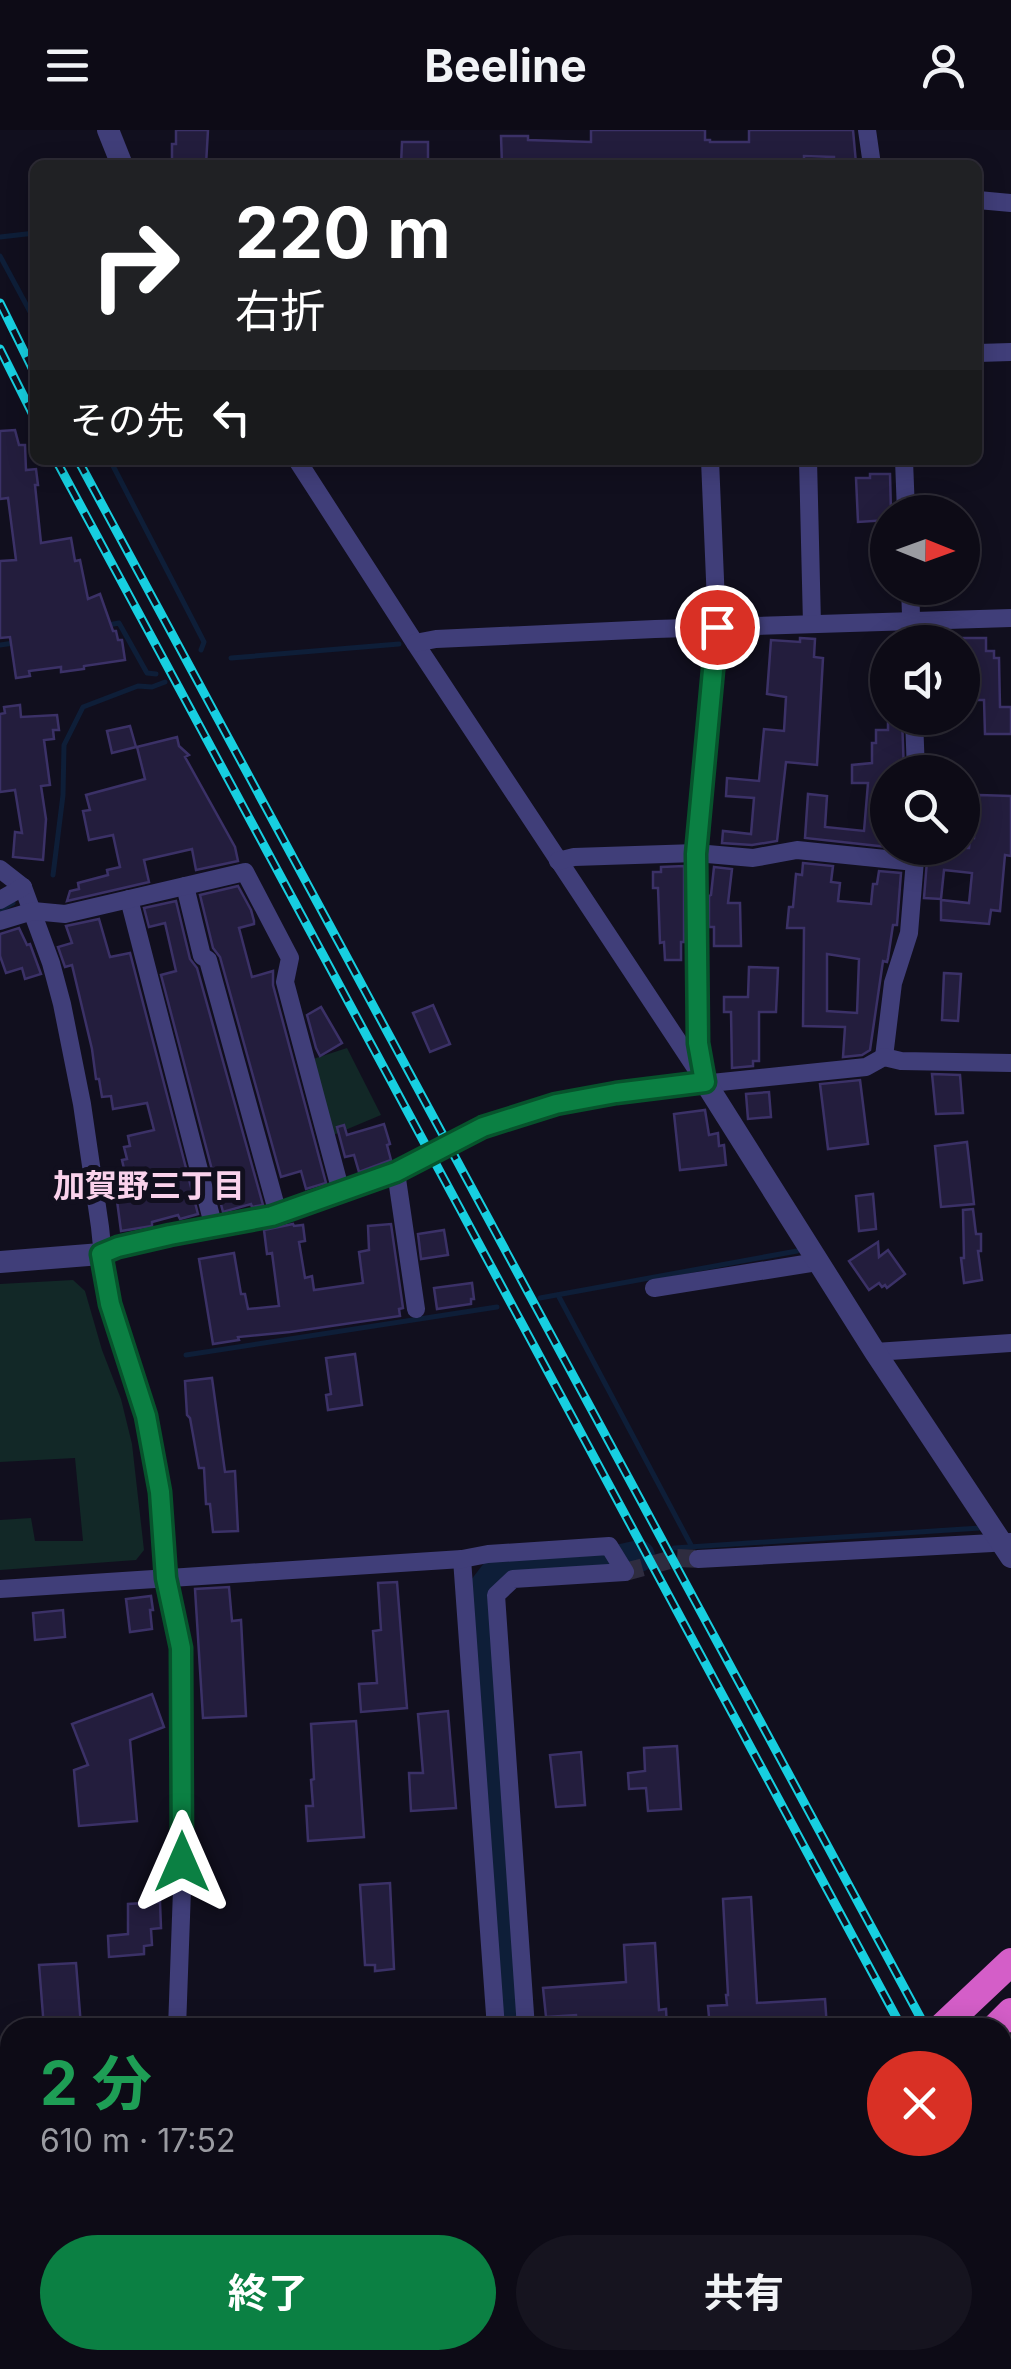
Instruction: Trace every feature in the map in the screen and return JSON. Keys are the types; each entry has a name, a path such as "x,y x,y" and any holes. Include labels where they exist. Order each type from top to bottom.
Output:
{"highway":[{"path":"998,2018 1011,1962"},
{"path":"999,2018 1011,1978"}],"street":[{"path":"108,130 120,160"},
{"path":"867,130 871,160"},
{"path":"982,200 1011,202"},
{"path":"982,353 1011,352"},
{"path":"300,465 705,1082 874,1352 1008,1548"},
{"path":"705,1082 698,1043 696,854 717,627 710,465"},
{"path":"808,465 812,624"},
{"path":"904,465 905,495"},
{"path":"910,605 911,625"},
{"path":"415,644 436,639 1011,618"},
{"path":"558,860 696,854 753,858 797,850 870,853"},
{"path":"884,1057 893,983 909,933 915,865"},
{"path":"0,869 23,888 51,963 74,1060 110,1304 146,1416 160,1492 166,1578 181,1648 182,1862 177,2018"},
{"path":"0,920 32,911 64,914 245,872 290,958 285,982 340,1192"},
{"path":"185,886 278,1214"},
{"path":"0,900 23,888"},
{"path":"129,899 214,1228"},
{"path":"0,1262 101,1254 170,1235 278,1214 396,1172 483,1127 556,1104 705,1082 866,1067 884,1057 901,1061 1011,1062"},
{"path":"396,1172 416,1310"},
{"path":"654,1288 817,1262"},
{"path":"874,1352 1011,1343"},
{"path":"0,1589 608,1546 625,1572 512,1579 496,1595 525,2018"},
{"path":"698,1558 1008,1548"},
{"path":"462,1559 495,2018"}],"green space":[{"path":"347,1048 381,1115 331,1136 310,1060"},
{"path":"73,1280 85,1291 121,1399 132,1444 144,1550 136,1560 0,1570 0,1520 31,1518 35,1541 83,1541 75,1458 0,1462 0,1284"}],"building":[{"path":"176,130 208,130 206,160 172,160 172,144 176,144"},
{"path":"591,130 705,130 705,140 710,142 749,142 749,130 853,130 856,160 804,156 804,160 502,160 501,136 591,142"},
{"path":"402,142 428,142 428,160 401,160"},
{"path":"15,430 19,445 25,445 26,470 36,469 41,543 71,538 88,599 100,594 113,631 122,640 125,660 61,672 61,667 29,671 30,676 16,678 10,637 0,638 0,561 16,560 8,498 0,499 0,431"},
{"path":"870,474 890,474 891,495 870,495 870,521 858,522 856,478 870,478"},
{"path":"800,638 815,639 814,657 823,658 817,765 786,762 777,841 752,845 722,843 723,831 751,834 754,798 726,796 727,778 759,781 764,729 784,731 786,697 767,694 771,640 800,642"},
{"path":"980,638 986,638 986,651 994,651 994,658 999,658 1000,707 1011,707 1011,734 985,734 984,700 980,700"},
{"path":"20,705 21,717 57,715 59,730 53,730 54,739 44,740 50,785 41,786 46,819 43,860 13,857 15,832 22,833 15,790 0,792 0,714 5,713 4,707"},
{"path":"130,726 136,747 112,753 107,731"},
{"path":"876,735 903,735 903,755 872,755 872,743 876,743"},
{"path":"177,737 235,847 238,861 196,870 192,849 144,860 149,882 67,901 70,891 79,889 78,883 108,875 107,870 120,867 113,835 89,840 83,811 90,810 86,795 145,779 137,747"},
{"path":"870,763 870,845 805,838 808,794 827,796 825,827 864,831 868,783 852,783 852,765"},
{"path":"980,795 1011,796 1011,856 1005,855 1000,911 991,910 989,924 941,920 941,900 969,903 972,873 944,870 941,899 924,898 927,865 980,865"},
{"path":"803,863 833,866 831,882 840,883 838,901 871,904 879,871 901,873 897,925 893,925 887,962 883,961 870,1050 862,1055 843,1057 845,1027 803,1026 804,928 787,928 796,874 802,875","holes":["827,954 859,959 857,1013 827,1011"]},
{"path":"684,866 681,960 665,960 653,872 661,872 661,867"},
{"path":"714,867 732,869 728,903 740,903 741,946 714,946 714,927 709,927 709,896"},
{"path":"238,886 254,921 239,928 252,977 273,971 273,985 326,1183 306,1189 301,1171 281,1177 200,895"},
{"path":"176,901 263,1205 251,1204 223,1212 161,975 176,971 165,923 149,927 144,908"},
{"path":"99,919 110,957 130,953 198,1214 180,1219 178,1215 152,1222 152,1226 121,1231 116,1193 129,1191 122,1160 127,1159 124,1147 130,1146 128,1136 154,1130 147,1103 113,1109 111,1096 102,1097 72,965 65,967 58,947 72,943 66,926"},
{"path":"19,928 27,945 30,944 41,974 25,979 22,968 6,973 0,956 0,934"},
{"path":"749,967 778,968 776,1012 759,1012 759,1061 753,1061 753,1066 732,1068 731,1012 724,1012 724,997 748,997"},
{"path":"944,973 961,974 958,1021 942,1020"},
{"path":"433,1005 450,1044 430,1052 413,1013"},
{"path":"321,1007 342,1043 320,1056 307,1015"},
{"path":"932,1074 960,1075 963,1113 936,1114"},
{"path":"860,1080 868,1144 828,1149 820,1084"},
{"path":"769,1092 771,1117 748,1119 746,1094"},
{"path":"705,1110 709,1135 718,1133 719,1146 724,1145 726,1165 680,1170 674,1114"},
{"path":"384,1124 391,1160 359,1172 354,1155 345,1157 337,1127 344,1125 347,1135"},
{"path":"967,1142 974,1204 941,1207 935,1146"},
{"path":"873,1194 876,1229 859,1231 856,1196"},
{"path":"973,1209 976,1234 981,1234 978,1251 982,1280 964,1283 963,1210"},
{"path":"391,1224 403,1308 399,1309 400,1316 238,1337 239,1340 213,1344 199,1259 234,1253 241,1294 245,1294 248,1309 279,1306 272,1253 267,1254 264,1230 303,1225 305,1241 299,1242 305,1278 312,1276 314,1290 363,1283 359,1252 369,1250 368,1226"},
{"path":"444,1230 448,1255 421,1259 418,1234"},
{"path":"878,1242 879,1257 888,1250 905,1274 887,1288 879,1283 869,1290 849,1261"},
{"path":"472,1283 471,1304 437,1309 434,1288"},
{"path":"355,1354 362,1405 328,1410 326,1395 331,1394 326,1358"},
{"path":"212,1378 225,1472 235,1471 238,1531 213,1532 210,1504 206,1504 204,1468 199,1468 187,1415 185,1381"},
{"path":"397,1582 407,1708 361,1712 359,1684 377,1683 373,1631 381,1630 378,1583"},
{"path":"229,1587 232,1621 241,1620 246,1716 203,1718 195,1589"},
{"path":"151,1596 152,1629 130,1632 126,1599"},
{"path":"63,1610 65,1637 35,1640 33,1613"},
{"path":"152,1694 164,1727 130,1740 137,1821 79,1826 74,1770 88,1765 72,1724"},
{"path":"448,1711 456,1808 411,1811 409,1773 423,1773 418,1714"},
{"path":"356,1721 364,1837 308,1841 306,1806 313,1806 314,1779 311,1724"},
{"path":"677,1746 681,1809 648,1811 646,1788 629,1789 628,1773 645,1771 644,1748"},
{"path":"581,1752 585,1805 556,1807 550,1755"},
{"path":"390,1883 394,1969 375,1971 375,1965 365,1965 360,1885"},
{"path":"751,1897 757,2003 825,1999 826,2018 709,2018 708,2006 727,2005 723,1899"},
{"path":"160,1902 161,1928 151,1929 152,1945 144,1946 144,1954 109,1957 108,1936 128,1934 128,1904"},
{"path":"655,1943 659,2010 666,2009 666,2018 546,2017 543,1988 626,1982 624,1945"},
{"path":"76,1963 80,2018 43,2018 39,1965"}],"waterway":[{"path":"0,237 30,234"},
{"path":"0,256 30,312"},
{"path":"113,465 204,642 201,650"},
{"path":"108,625 119,623 147,673 156,674"},
{"path":"0,645 14,643"},
{"path":"231,658 399,644"},
{"path":"53,875 63,795 64,745 83,707 138,686 152,687 165,682"},
{"path":"0,910 13,903"},
{"path":"540,1298 797,1251"},
{"path":"558,1295 692,1547"},
{"path":"186,1355 497,1307"},
{"path":"674,1548 980,1528"},
{"path":"510,2018 482,1601 485,1588 495,1575 510,1566 612,1562 639,1556"}],"tunnel":[{"path":"625,1572 677,1558 698,1559"}],"railway":[{"path":"0,303 30,364"},
{"path":"0,349 30,409"},
{"path":"59,465 897,2018"},
{"path":"81,465 921,2018"}],"district":[{"name":"加賀野三丁目","path":"149,1185"}],"route":[{"path":"182,1862 181,1648 166,1578 160,1492 146,1416 110,1304 101,1254 170,1235 272,1216 396,1172 483,1127 556,1104 705,1082 698,1043 696,854 717,627"}]}
